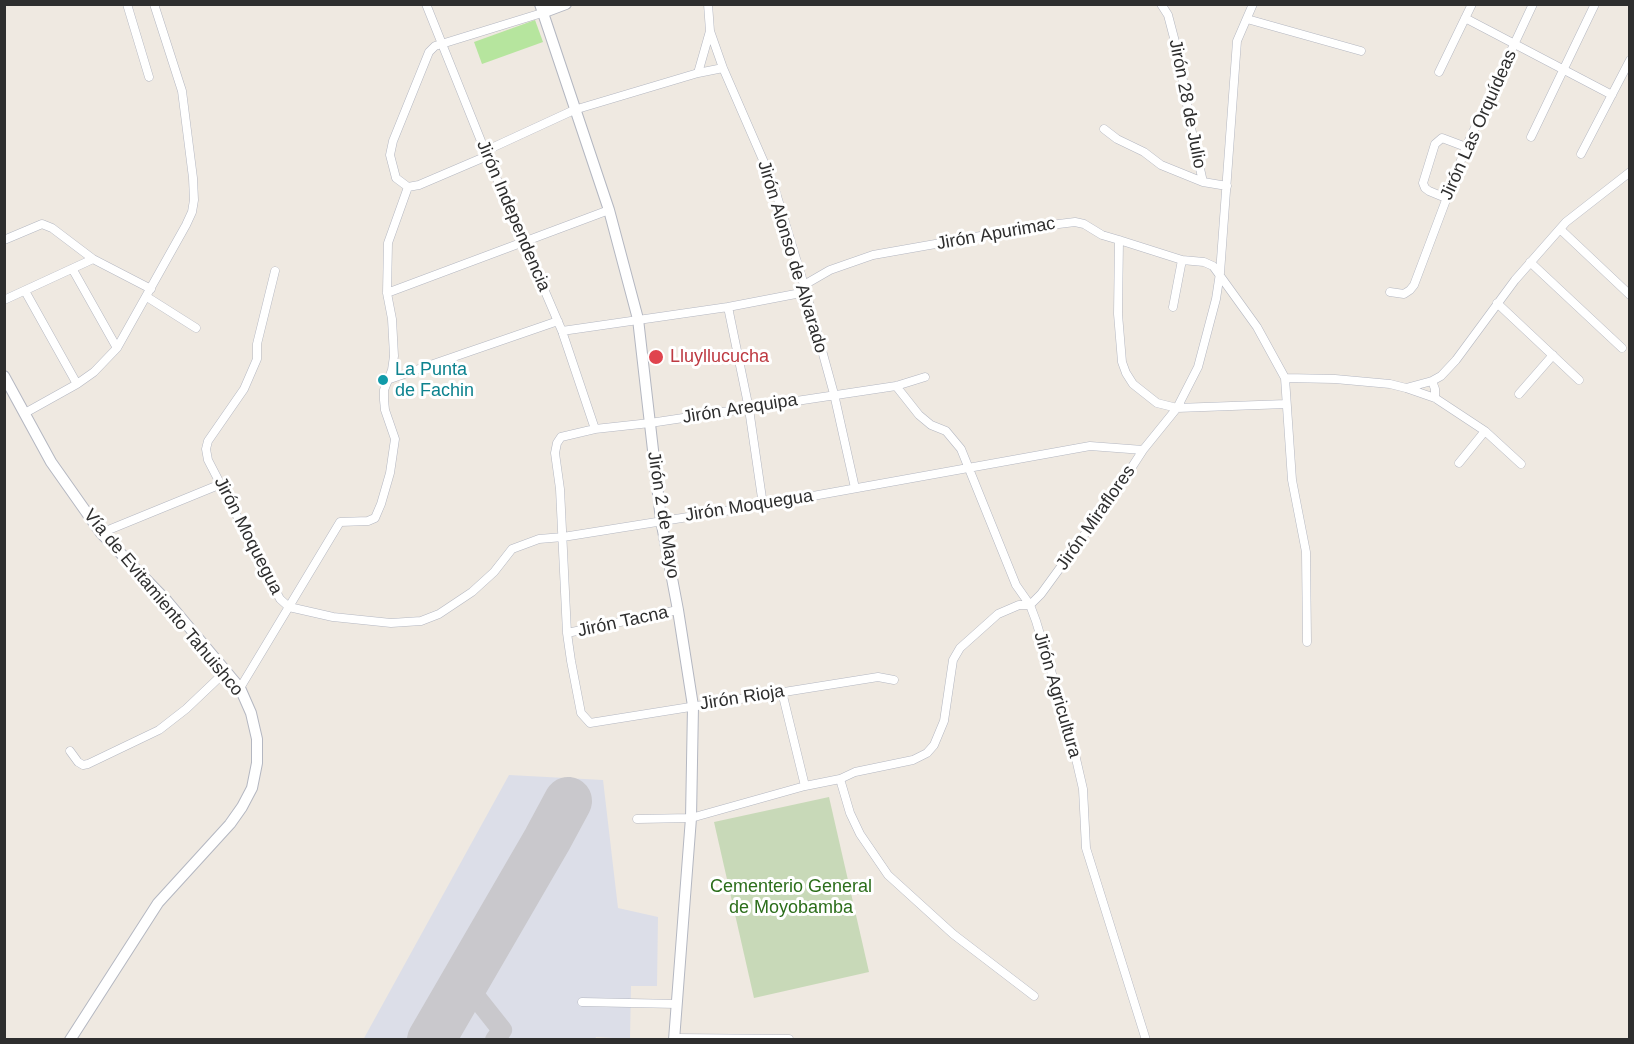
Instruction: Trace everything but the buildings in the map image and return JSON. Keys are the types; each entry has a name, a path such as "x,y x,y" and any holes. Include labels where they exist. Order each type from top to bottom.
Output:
{"main road":[{"path":"541,9 566,4"},
{"name":"Jirón 2 de Mayo","path":"541,9 609,210 638,319 661,520 693,706 691,818 674,1039"},
{"name":"Vía de Evitamiento Tahuishco","path":"4,376 51,462 101,533 166,601 240,688 251,712 257,739 257,763 252,788 242,807 230,824 158,903 70,1040"}],"street":[{"path":"127,4 149,76"},
{"path":"25,413 94,372 117,348 186,225 194,200 194,178 182,91 154,4"},
{"name":"Jirón Independencia","path":"426,4 486,153 562,331 595,429"},
{"name":"Jirón Alonso de Alvarado","path":"708,4 710,31 723,68 773,183 834,394 855,488"},
{"name":"Jirón 28 de Julio","path":"1161,4 1168,15 1179,57 1203,182 1227,186"},
{"name":"Jirón Miraflores","path":"1030,605 1064,564 1143,450 1177,408 1198,368 1216,299 1220,273 1230,114 1238,41 1253,4"},
{"path":"1439,72 1472,4"},
{"name":"Jirón Las Orquídeas","path":"1390,292 1404,294 1413,288 1466,147 1533,4"},
{"path":"1531,137 1595,4"},
{"path":"541,9 435,46 429,52 393,141 390,155 396,178 408,187 418,185 574,110 698,73 723,68"},
{"path":"1465,18 1612,95"},
{"path":"1247,19 1361,51"},
{"name":"Jirón Alonso de Alvarado","path":"698,73 710,31"},
{"path":"1581,154 1629,60"},
{"path":"1104,129 1144,152 1161,165 1203,182"},
{"path":"1446,198 1425,188 1424,183 1435,144 1442,138 1466,147"},
{"path":"1406,388 1432,381 1441,376 1456,360 1530,262 1560,229 1629,172"},
{"path":"240,688 340,522 368,521 375,518 390,473 395,439 385,410 384,390 392,370 394,356 392,319 387,292 388,243 408,187"},
{"path":"387,292 609,210"},
{"name":"Jirón Apurimac","path":"562,331 728,308 805,289 830,270 873,255 1064,222 1084,224 1102,235 1182,260 1204,262 1213,266 1220,273"},
{"path":"4,240 42,224 52,228 93,259 149,293 196,328"},
{"path":"1560,229 1629,295"},
{"path":"1119,240 1119,314 1122,362 1133,384 1157,403 1177,408 1286,404"},
{"path":"4,300 93,259"},
{"path":"1173,307 1182,260"},
{"path":"1530,262 1622,348"},
{"path":"73,270 117,348"},
{"name":"Jirón Moquegua","path":"275,271 257,344 257,359 244,389 208,441 206,449 208,460 280,599 289,607 333,617 391,623 421,621 439,614 472,592 494,572 512,549 539,539 763,505 1090,446 1143,450"},
{"path":"1220,273 1257,327 1285,378 1292,480 1305,552 1307,642"},
{"path":"25,291 77,384"},
{"path":"1497,303 1579,380"},
{"path":"728,308 749,409 763,505"},
{"path":"387,380 558,321"},
{"path":"1519,394 1552,355"},
{"name":"Jirón Arequipa","path":"563,537 555,453 561,436 595,429 749,409 896,386 925,377"},
{"path":"1285,378 1335,379 1390,384 1435,398 1485,431 1521,464"},
{"path":"1432,381 1435,398"},
{"name":"Jirón Agricultura","path":"896,386 919,415 931,425 946,431 961,449 1016,585 1030,605 1071,737 1083,789 1086,848 1146,1040"},
{"path":"1459,463 1485,431"},
{"path":"101,533 221,484"},
{"path":"563,537 567,633"},
{"path":"637,819 691,818 805,786 840,779 855,772 913,760 927,753 934,745 944,721 953,660 960,648 999,614 1019,605 1030,605"},
{"name":"Jirón Tacna","path":"567,633 678,610"},
{"name":"Jirón Rioja","path":"567,633 580,713 590,723 878,677 894,680"},
{"path":"70,751 78,762 83,765 88,764 159,730 186,709 225,672"},
{"path":"782,692 805,786"},
{"path":"840,779 850,813 860,834 888,876 953,934 1034,996"},
{"path":"582,1002 677,1005"},
{"path":"674,1039 789,1039"}],"shaded area":[{"path":"509,775 603,780 618,908 658,917 657,986 631,986 630,1039 596,1037 595,1040 363,1040"}],"green space":[{"path":"535,20 543,42 482,64 474,42"},
{"name":"Cementerio General de Moyobamba","path":"829,797 869,972 754,998 714,822"}],"taxiway":[{"path":"464,982 502,1030 495,1040"}],"runway":[{"path":"431,1040 568,801"}],"place":[{"name":"Lluyllucucha","path":"656,357"},
{"name":"La Punta de Fachin","path":"383,380"}]}
